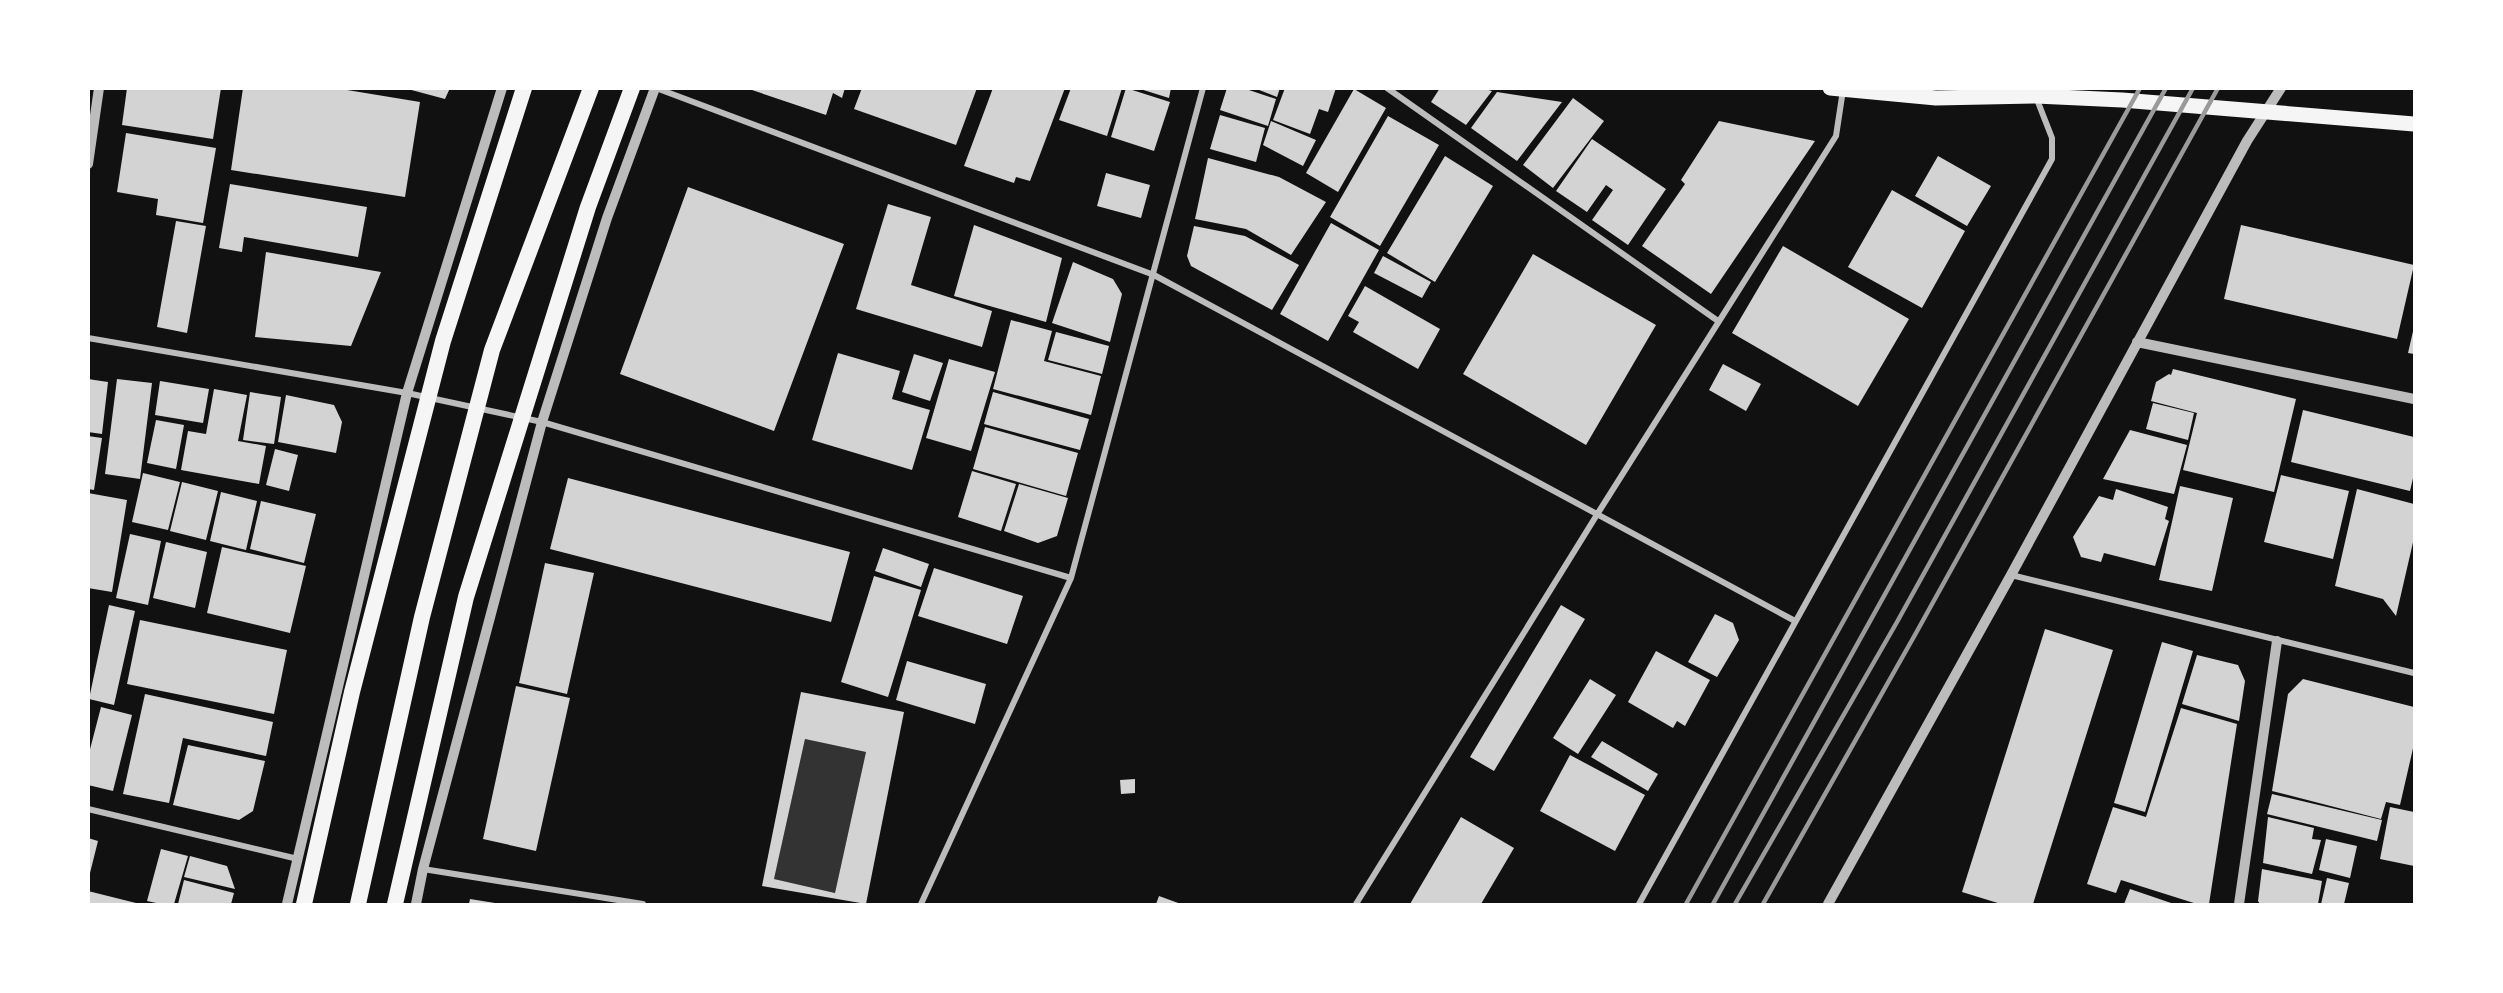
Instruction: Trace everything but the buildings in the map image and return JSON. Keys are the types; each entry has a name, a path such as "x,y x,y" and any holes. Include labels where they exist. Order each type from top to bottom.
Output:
{"highway":[{"path":"304,904 352,692 443,341 524,88"},
{"path":"358,904 422,617 492,350 591,88"},
{"path":"395,904 466,597 588,207 632,88"}],"main road":[{"path":"1837,89 1936,98 2035,92 2415,124"}],"street":[{"path":"88,164 99,88"},
{"path":"287,904 407,393 502,88"},
{"path":"416,904 423,869 542,422 607,218 655,88 1154,275 1796,621"},
{"path":"921,904 1071,578 1203,88"},
{"path":"1387,88 1718,321"},
{"path":"1828,904 2264,113 2281,88"},
{"path":"1356,904 1718,321 1836,136 1837,89"},
{"path":"1639,904 2052,159 2052,138 2035,92"},
{"path":"88,338 407,393 542,422 1071,578"},
{"path":"2137,342 2415,399"},
{"path":"2011,575 2415,673"},
{"path":"2239,904 2277,641"},
{"path":"88,809 298,859"},
{"path":"423,869 643,904"}],"shaded area":[{"path":"805,739 866,752 835,893 774,879"}],"railway":[{"path":"1686,904 2140,88"},
{"path":"1713,904 2166,88"},
{"path":"1735,904 1897,622 2193,88"},
{"path":"1763,904 2218,88"}]}
